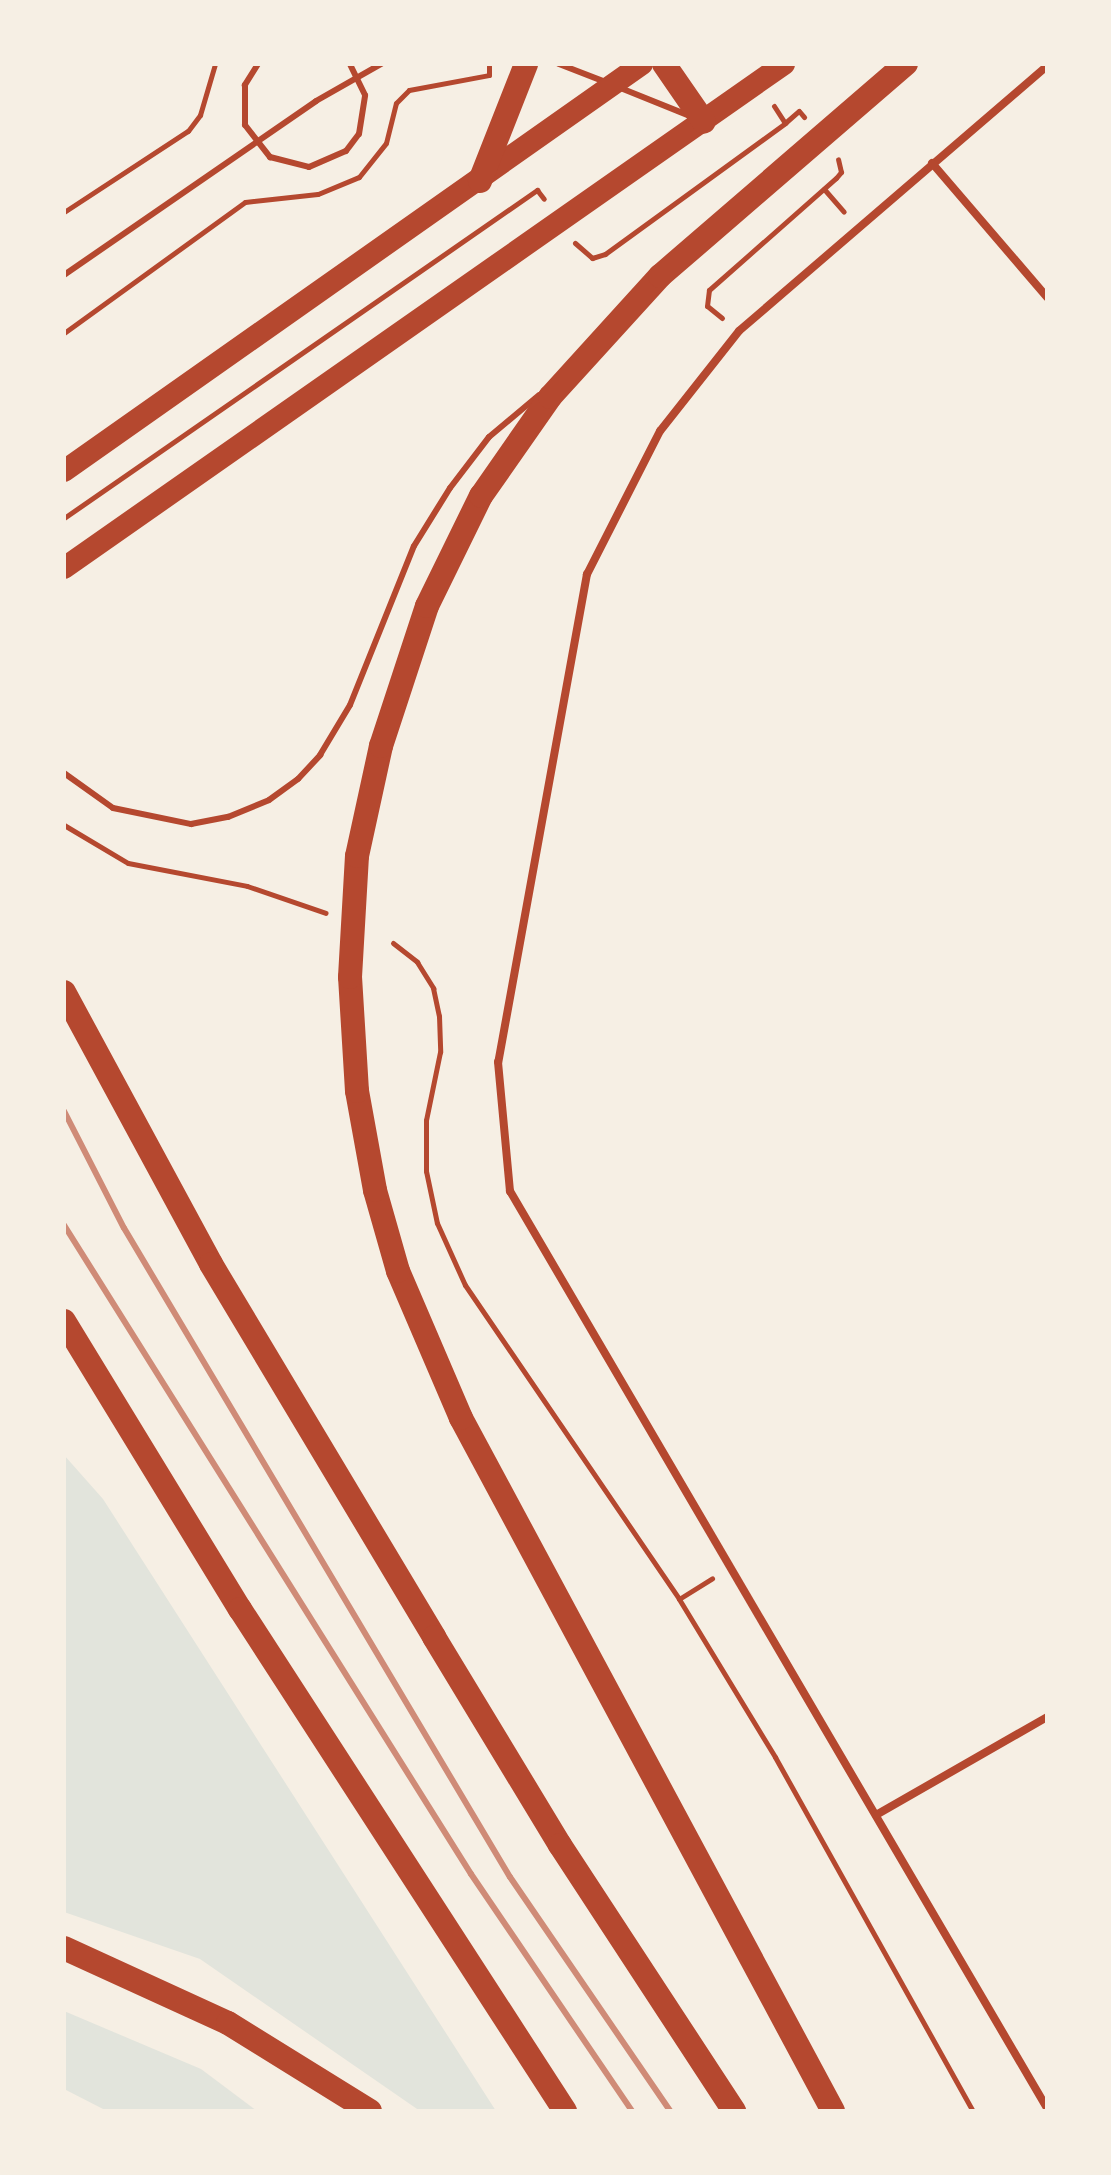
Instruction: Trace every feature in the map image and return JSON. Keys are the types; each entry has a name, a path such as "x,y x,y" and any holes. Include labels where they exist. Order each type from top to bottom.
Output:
{"highway":[{"path":"480,181 526,64"},
{"path":"64,471 642,64"},
{"path":"664,64 704,122"},
{"path":"64,568 784,64"},
{"path":"833,2111 461,1418 398,1271 375,1190 357,1091 350,977 357,856 381,746 427,606 481,496 581,359 711,229 906,64"},
{"path":"64,992 211,1264 434,1637 560,1845 734,2111"},
{"path":"64,1321 257,1636 565,2111"},
{"path":"64,1948 228,2023 370,2111"}],"street":[{"path":"1047,66 739,331 660,431 587,574 498,1062 510,1191 1047,2108"},
{"path":"932,163 1047,297"},
{"path":"876,1815 1047,1717"}],"lane":[{"path":"258,64 245,85 242,106 255,144 288,166 309,167 346,151 365,115 359,76 350,64"},
{"path":"64,275 255,144 381,64"},
{"path":"559,64 704,122"},
{"path":"64,773 113,808 154,820 191,824 255,806 298,779 320,755 350,705 414,546 450,488 489,437 581,359"}],"path":[{"path":"64,212 188,131 200,115 215,64"},
{"path":"64,333 245,202 318,194 359,177 386,143 396,103 409,90 489,75 489,66"},
{"path":"775,108 785,123"},
{"path":"581,251 592,258 605,254 799,111 810,124"},
{"path":"739,331 707,306 709,290 723,272 841,172 830,148"},
{"path":"824,189 858,227"},
{"path":"64,518 537,190 542,197"},
{"path":"64,825 128,863 247,886 330,915"},
{"path":"393,943 425,975 439,1016 440,1052 426,1120 426,1171 437,1223 465,1285 679,1599 775,1757 973,2111"},
{"path":"679,1599 730,1566"}],"shaded area":[{"path":"64,1455 103,1499 496,2111 420,2111 200,1959 64,1912"},
{"path":"64,2011 201,2069 257,2111 107,2111 64,2089"}],"railway":[{"path":"64,1111 124,1228 510,1877 670,2111"},
{"path":"64,1225 471,1874 632,2111"}]}
